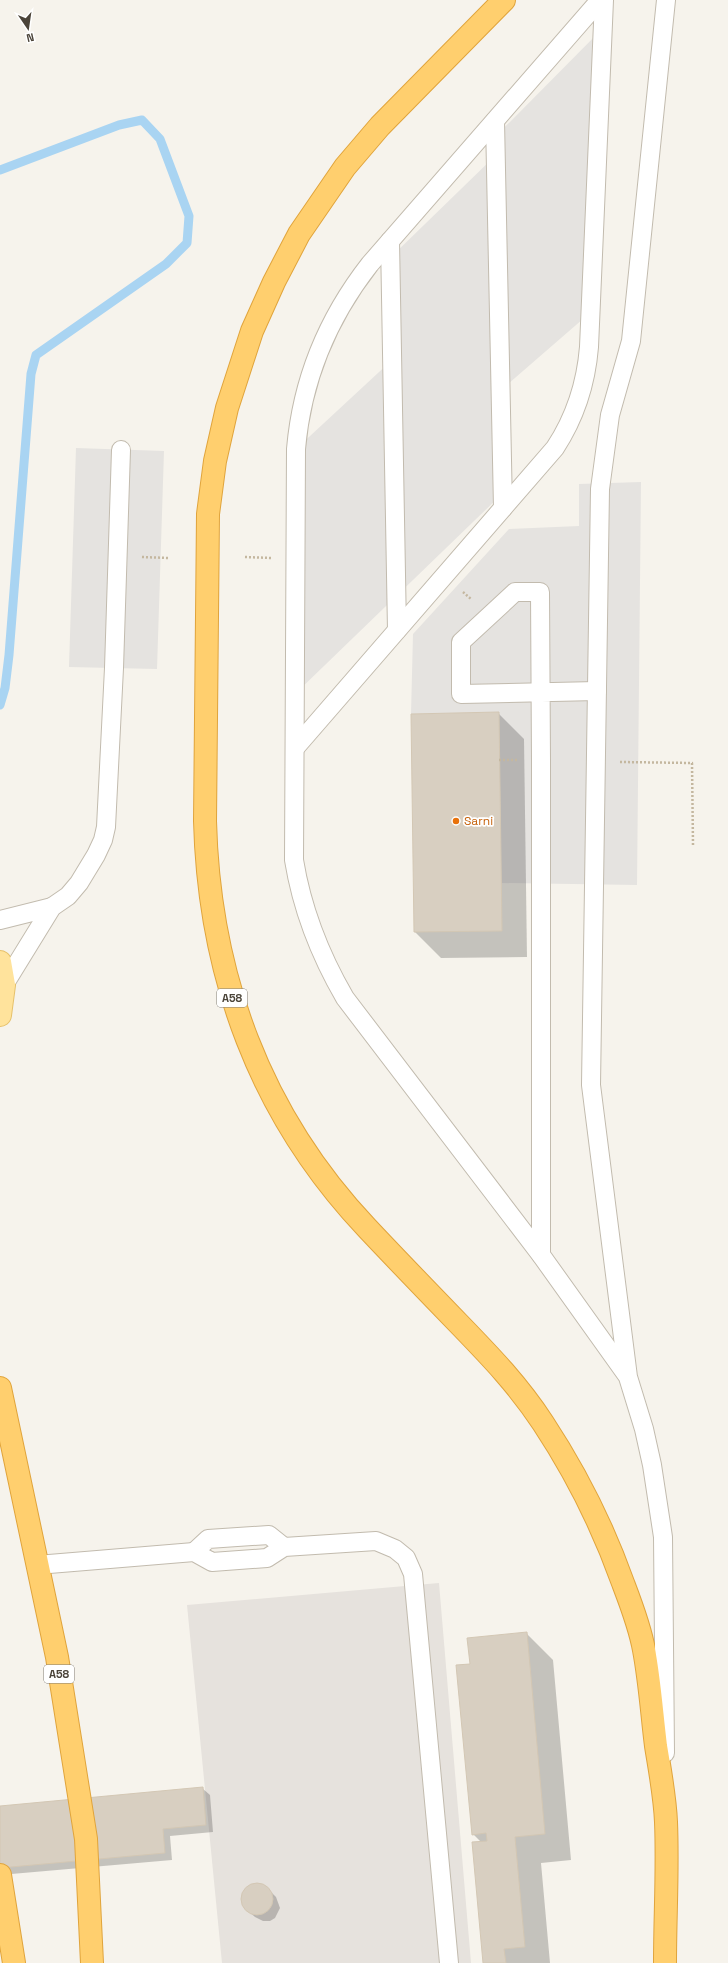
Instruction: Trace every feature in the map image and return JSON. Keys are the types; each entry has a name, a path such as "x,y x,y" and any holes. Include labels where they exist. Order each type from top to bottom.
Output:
{"highway":[{"name":"A58","path":"504,0 380,126 329,189 299,234 274,282 243,356 221,434 208,514 205,821 209,888 220,955 236,1012 258,1068 286,1121 323,1177 352,1212 510,1376 546,1427 584,1493 618,1569 644,1648 666,1821 665,1963"},
{"name":"A58","path":"0,1387 0,1393"},
{"name":"A58","path":"0,1387 57,1658 86,1839 92,1963"},
{"path":"0,1875 14,1963"}],"main road":[{"path":"0,962 4,985 0,1015"}],"lane":[{"path":"600,0 357,280 336,314 318,351 301,409 296,450 294,860 313,931 331,972 346,998 541,1254 628,1377"},
{"path":"295,748 561,439 576,410 583,390 587,369 604,0"},
{"path":"666,0 631,341 610,415 600,482 591,1085 628,1377 644,1429 652,1465 663,1537 666,1821"},
{"path":"495,121 503,508"},
{"path":"390,241 397,630"},
{"path":"0,920 52,907 68,896 79,883 103,840 106,827 114,668 121,450"},
{"path":"541,1254 541,761 540,692 540,592 515,592 461,642 462,694 540,692 597,691"},
{"path":"4,985 52,907"},
{"path":"37,1565 194,1552 208,1539 269,1535 284,1547 376,1541 394,1549 406,1558 413,1574 449,1963"}],"path":[{"path":"446,574 488,617"},
{"path":"499,760 541,761"},
{"path":"595,761 692,763 693,845"}],"shaded area":[{"path":"603,28 591,312 500,391 503,493 295,694 296,449 392,360 390,258 496,155 495,137"},
{"path":"76,448 164,451 157,669 69,667"},
{"path":"641,482 637,885 501,883 498,712 411,714 413,634 509,529 579,526 579,484"},
{"path":"439,1583 471,1963 222,1963 187,1605"}],"building":[{"name":"Sarni","path":"499,712 502,931 414,932 411,714"},
{"path":"527,1632 545,1834 515,1837 525,1947 504,1949 506,1963 483,1963 472,1842 487,1841 486,1833 472,1835 456,1665 470,1664 467,1638"},
{"path":"203,1787 206,1825 163,1829 165,1853 0,1868 0,1806"},
{"path":"257,1883 268,1888 273,1899 268,1910 257,1915 246,1910 241,1899 246,1888"}],"waterway":[{"path":"0,170 119,125 142,120 160,139 189,216 187,243 166,264 36,355 31,374 9,655 5,688 0,705"}],"place":[{"name":"Sarni","path":"456,821"}]}
